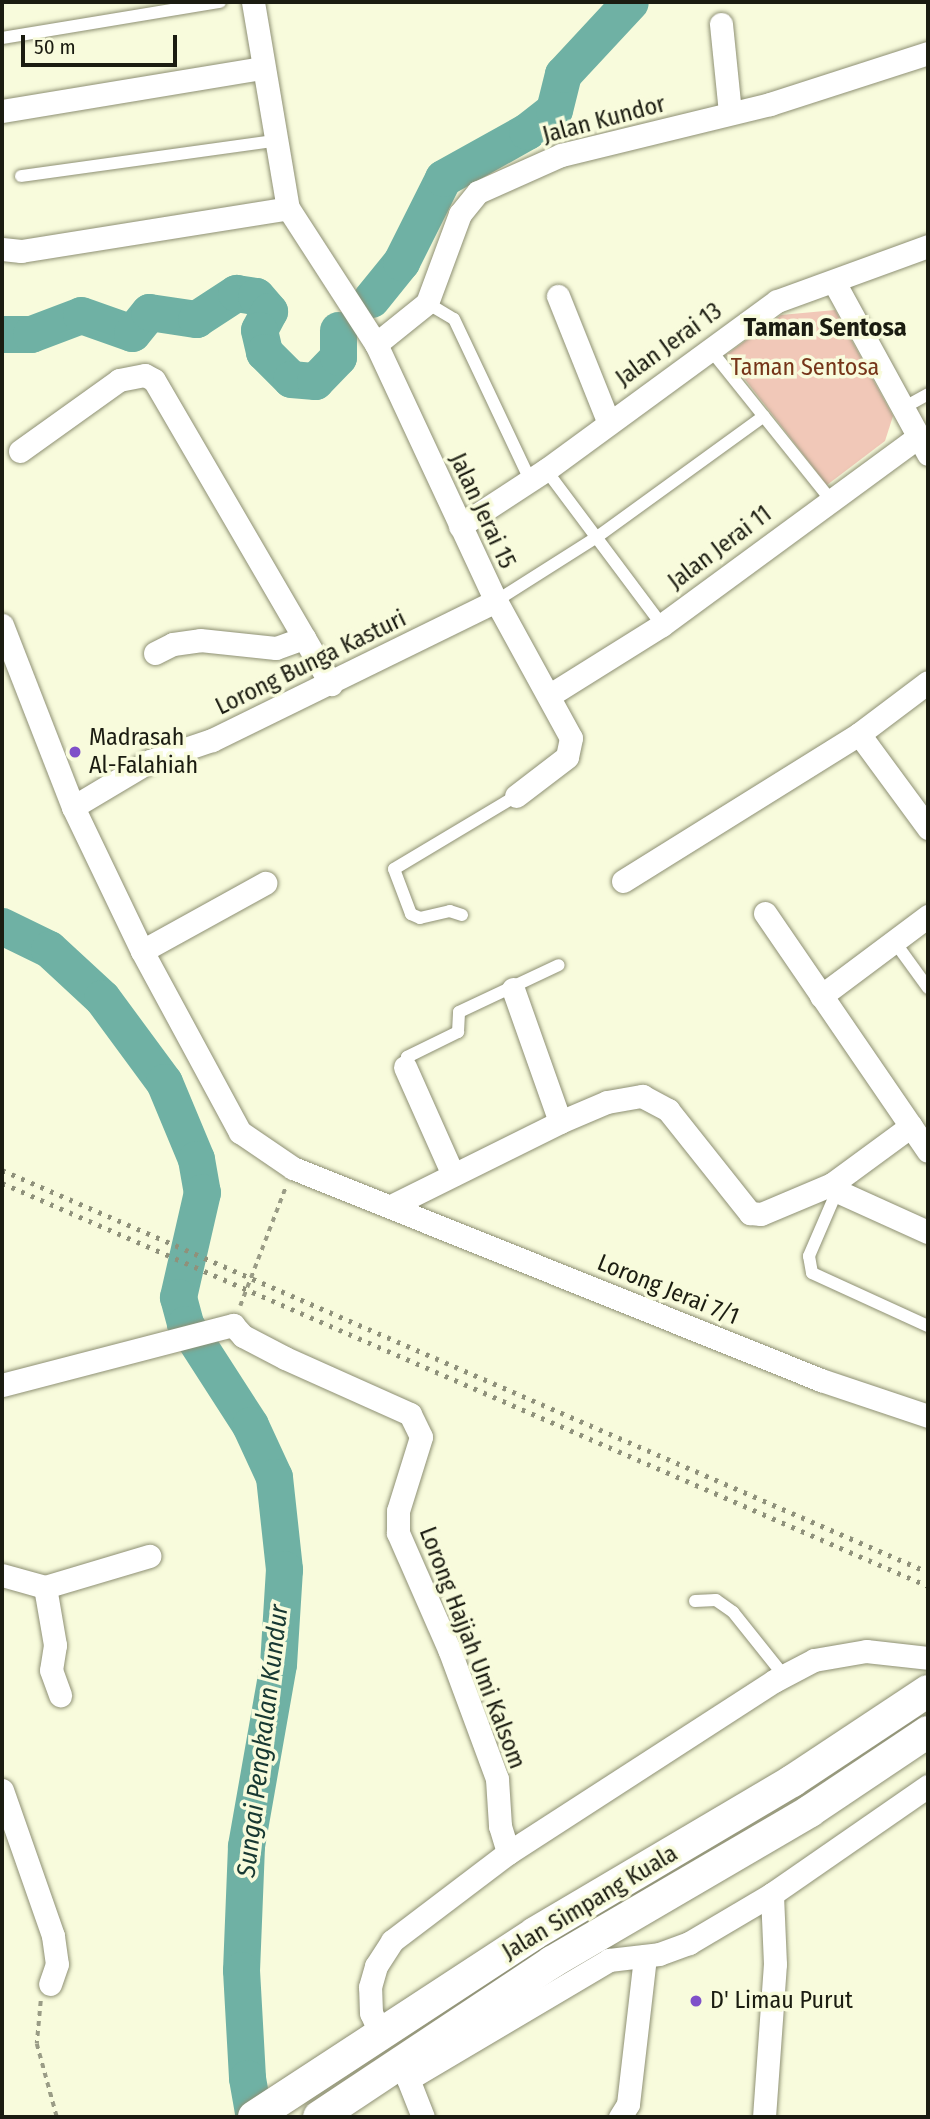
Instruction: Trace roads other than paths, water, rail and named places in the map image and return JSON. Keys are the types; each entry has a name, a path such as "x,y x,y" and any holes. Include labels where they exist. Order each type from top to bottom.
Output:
{"main road":[{"name":"Jalan Simpang Kuala","path":"266,2110 535,1933 792,1781 928,1691"},
{"name":"Jalan Simpang Kuala","path":"319,2117 399,2074 552,1962 810,1811 928,1732"}],"street":[{"path":"2,249 21,251 288,208 274,141 253,2"},
{"path":"720,24 730,113"},
{"name":"Jalan Kundor","path":"427,303 460,214 478,192 561,155 730,113 928,53"},
{"path":"2,111 262,68"},
{"name":"Jalan Jerai 15","path":"288,208 376,344 496,601 550,695 571,747 558,767 516,796"},
{"name":"Jalan Jerai 13","path":"460,526 538,475 608,421 777,300 834,282 928,246"},
{"path":"834,282 923,446"},
{"path":"558,296 608,421"},
{"path":"376,344 427,303"},
{"path":"20,451 119,380 145,375 154,380 331,684"},
{"name":"Jalan Jerai 11","path":"550,695 662,625 830,498 923,446"},
{"name":"Lorong Bunga Kasturi","path":"73,807 150,761 212,740 496,601"},
{"name":"Lorong Jerai 7/1","path":"2,625 73,807 142,951 240,1132 293,1168 821,1380 928,1416"},
{"path":"155,653 173,644 200,640 276,648 304,638"},
{"path":"623,881 859,734 928,682"},
{"path":"859,734 928,828"},
{"path":"142,951 265,883"},
{"path":"765,913 928,1152"},
{"path":"821,996 928,916"},
{"path":"513,989 560,1122"},
{"path":"405,1067 453,1175"},
{"path":"391,1206 560,1122 607,1102 642,1096 668,1110 750,1213 772,1213 835,1187 911,1126"},
{"path":"835,1187 928,1231"},
{"name":"Lorong Hajjah Umi Kalsom","path":"2,1385 226,1327 285,1359 410,1414 420,1428 398,1511 398,1533 449,1649 497,1780 500,1826 508,1853"},
{"path":"2,1575 45,1587 149,1556"},
{"path":"45,1587 55,1645 51,1670 60,1695"},
{"path":"381,2035 371,2013 370,1987 376,1966 392,1941 508,1853 783,1676 814,1660 842,1654 896,1651 928,1658"},
{"path":"423,2117 399,2074 439,2065 596,1966 689,1943 772,1894 928,1786"},
{"path":"2,1790 53,1936 57,1964 50,1984"},
{"path":"764,2117 774,1975 772,1894"},
{"path":"620,2117 628,2104 645,1956"}],"lane":[{"path":"2,38 220,2"},
{"path":"21,176 274,141"},
{"path":"427,303 454,318 538,475 597,537 662,625"},
{"path":"709,348 830,498"},
{"path":"903,408 928,394"},
{"path":"496,601 597,537 764,416"},
{"path":"462,915 450,911 420,918 411,914 394,869 516,796"},
{"path":"894,941 928,988"},
{"path":"405,1067 407,1057 458,1032 459,1012 513,989 559,965"},
{"path":"835,1187 809,1256 812,1273 928,1326"},
{"path":"695,1601 716,1600 733,1612 783,1676"}],"waterway":[{"path":"371,299 401,262 443,178 527,131 554,110 563,74 630,2"},
{"path":"2,334 31,334 81,315 132,333 149,312 196,319 236,293 256,296 269,311 259,330 264,352 291,379 315,381 338,357 338,330"},
{"name":"Sungai Pengkalan Kundur","path":"2,926 49,949 102,998 164,1082 196,1159 202,1192 178,1297 185,1324 250,1425 274,1477 284,1569 278,1664 246,1846 241,1970 247,2078 254,2117"}],"railway":[{"path":"2,1170 928,1572"},
{"path":"2,1183 928,1586"}],"place":[{"name":"Madrasah Al-Falahiah","path":"75,752"},
{"name":"D' Limau Purut","path":"696,2001"}],"district":[{"name":"Taman Sentosa","path":"825,328"}]}
